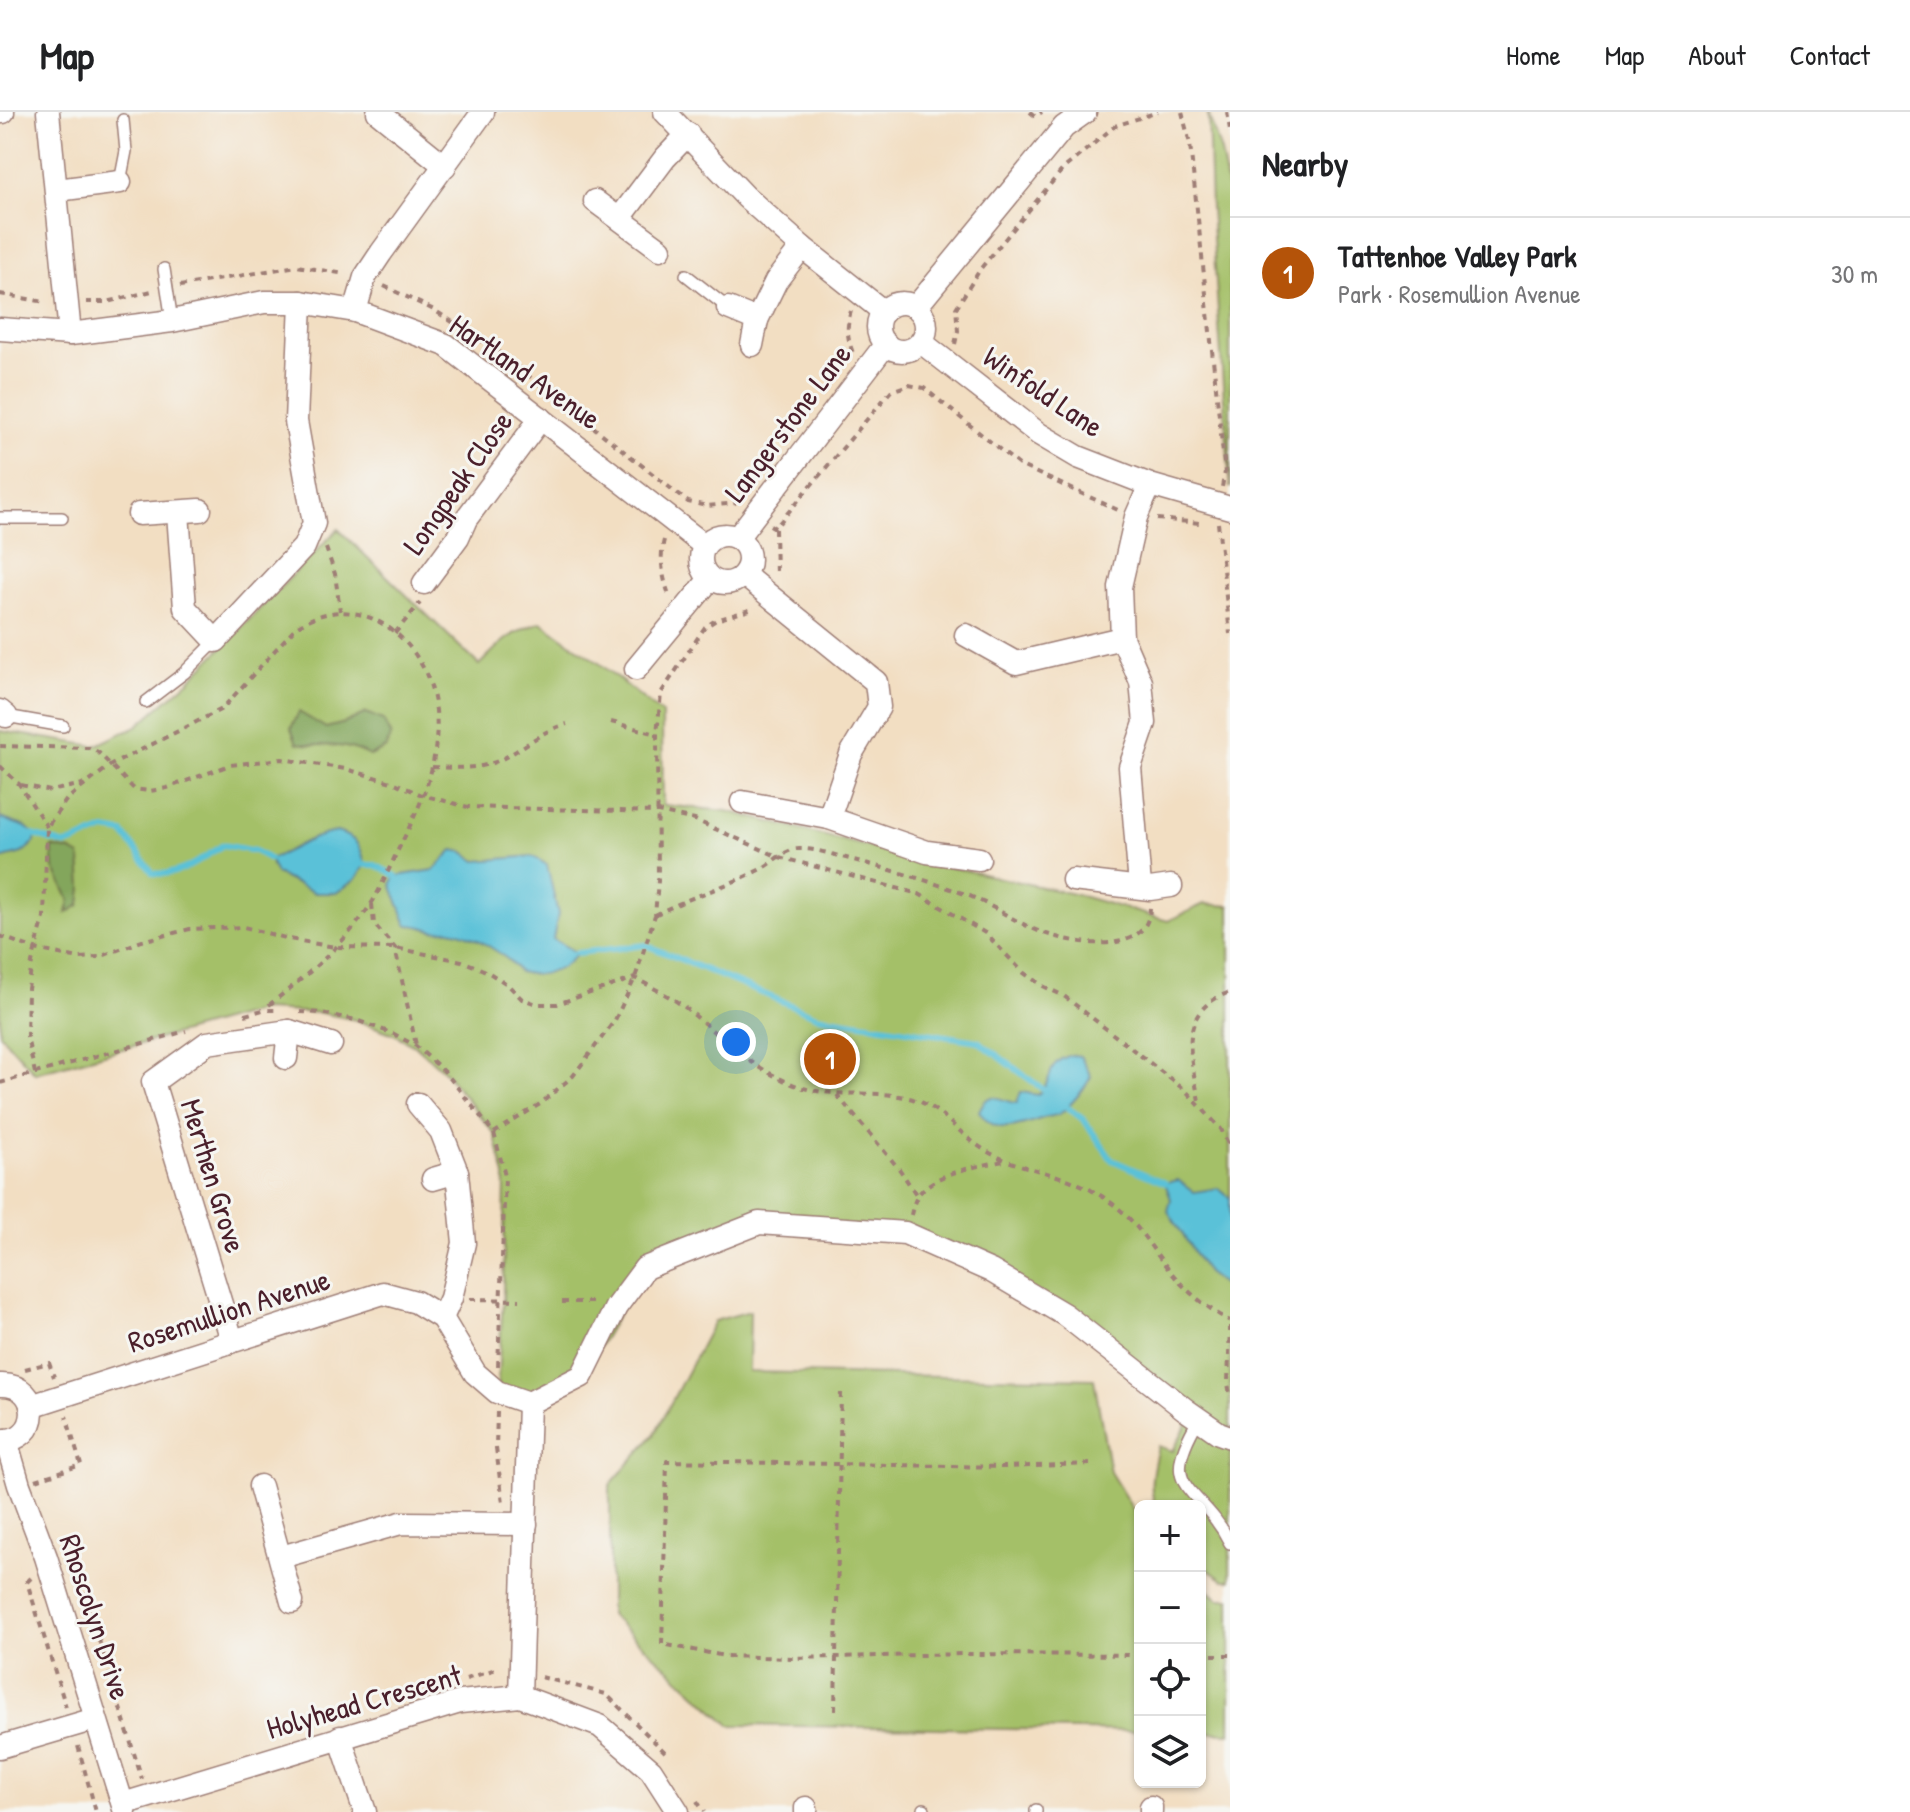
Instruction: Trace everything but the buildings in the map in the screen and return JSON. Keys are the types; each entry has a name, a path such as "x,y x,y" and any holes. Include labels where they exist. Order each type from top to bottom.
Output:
{"street":[{"path":"48,112 70,334"},
{"path":"378,112 445,166"},
{"path":"355,311 365,277 483,112"},
{"path":"665,112 746,197 802,247 884,312"},
{"path":"916,307 1064,127 1085,112"},
{"path":"620,218 665,158 688,134"},
{"path":"57,190 120,182"},
{"path":"595,201 660,249"},
{"path":"752,345 757,320 776,281 802,247"},
{"name":"Hartland Avenue","path":"0,329 70,334 172,321 264,302 301,302 355,311 446,345 704,545"},
{"path":"139,514 189,512 185,608 216,641 304,547 314,523 296,421 301,302"},
{"path":"895,304 916,307 926,328 921,342 908,350 893,349 886,344 879,326 884,312 895,304"},
{"path":"728,308 757,320"},
{"name":"Winfold Lane","path":"921,342 1039,434 1078,457 1150,485 1225,507"},
{"name":"Langerstone Lane","path":"737,538 886,344"},
{"name":"Longpeak Close","path":"424,583 458,537 466,519 541,418"},
{"path":"1073,880 1154,887 1130,767 1145,723 1141,682 1122,638 1120,587 1136,517 1150,485"},
{"path":"721,535 737,538 748,551 749,562 744,575 729,583 710,579 701,564 704,545 721,535"},
{"path":"744,575 876,682 879,707 851,754 829,818"},
{"path":"636,669 710,579"},
{"path":"966,635 1016,663 1122,638"},
{"path":"742,802 829,818 927,852 979,859"},
{"path":"286,1058 289,1031"},
{"name":"Merthen Grove","path":"232,1340 153,1082 207,1043 289,1031 331,1044"},
{"path":"418,1104 441,1131 457,1172 464,1243 447,1308 475,1373 497,1392 529,1403 582,1376 619,1302 645,1268 759,1223 905,1233 991,1271 1065,1315 1199,1419 1230,1437"},
{"path":"433,1179 457,1172"},
{"name":"Rosemullion Avenue","path":"31,1406 383,1293 447,1308"},
{"path":"0,1385 18,1388 29,1399 31,1406 31,1422 27,1429 21,1435 3,1440"},
{"path":"520,1696 529,1403"},
{"name":"Rhoscolyn Drive","path":"3,1440 46,1557 124,1808"},
{"path":"260,1486 292,1602"},
{"path":"281,1557 401,1523 526,1524"},
{"name":"Holyhead Crescent","path":"124,1808 340,1737 460,1702 520,1696 600,1726 651,1770 678,1812"},
{"path":"0,1747 95,1719"},
{"path":"340,1737 365,1812"}],"lane":[{"path":"120,182 126,151 123,120"},
{"path":"164,269 172,321"},
{"path":"686,275 728,308"},
{"path":"0,518 62,518"},
{"path":"146,702 184,673 216,641"},
{"path":"3,713 63,726"},
{"path":"1199,1419 1178,1462 1181,1477 1195,1498 1214,1515 1230,1543"}],"path":[{"path":"1030,112 1035,116 1042,112"},
{"path":"924,388 954,349 958,331 956,308 981,268 1063,169 1115,126 1158,112"},
{"path":"1182,112 1190,144 1225,472 1225,507 1218,523 1230,634"},
{"path":"1227,112 1230,130"},
{"path":"0,294 51,303 107,302 297,266 365,277 434,310 496,350 688,502 707,506 737,503 775,528"},
{"path":"494,1133 540,1104 573,1076 615,1020 635,978 655,915 658,881 657,734 661,693 705,627 716,620 752,611 767,593 776,578 775,528 891,391 909,385 924,388 1019,465 1136,517 1181,522"},
{"path":"688,502 665,535 663,574 669,595 705,627"},
{"path":"314,523 332,560 340,611"},
{"path":"395,633 422,601 427,590 424,583"},
{"path":"35,1073 27,1037 28,989 44,917 47,827 67,799 111,765 222,709 239,694 295,628 326,612 369,616 395,633 418,657 434,697 432,767 409,828 372,902 335,947 263,1010"},
{"path":"611,722 657,734"},
{"path":"432,767 461,769 489,764 567,724"},
{"path":"0,746 89,748 98,752 134,789 150,791 167,788 230,765 282,759 346,769 468,807 658,812 695,820 779,857 919,894 950,911 985,933 1024,973 1064,996 1199,1104 1221,1129 1230,1148"},
{"path":"0,766 19,784 47,827"},
{"path":"19,784 51,791 84,784"},
{"path":"655,915 727,886 795,848 911,874 964,894 1051,936 1092,942 1121,943 1137,936 1149,920 1154,887"},
{"path":"372,902 374,924 395,948 416,1046"},
{"path":"0,936 35,949 79,958 99,957 163,935 217,927 244,927 335,947 395,948 462,961 486,971 507,984 522,999 537,1004 557,1004 635,978 687,1009 739,1055 794,1085 837,1095 888,1095 911,1099 944,1116 982,1149 1006,1161 1088,1188 1108,1200 1141,1230 1185,1288 1230,1324 1230,1395"},
{"path":"1199,1104 1189,1045 1193,1022 1210,1002 1230,992"},
{"path":"837,1095 900,1170 917,1196"},
{"path":"905,1233 917,1196 951,1174 1006,1161"},
{"path":"447,1308 520,1300"},
{"path":"562,1302 619,1302"},
{"path":"835,1711 841,1392"},
{"path":"1090,1464 1004,1467 667,1461 662,1644 725,1656 1134,1655"},
{"path":"1206,1655 1230,1655"},
{"path":"72,1725 96,1812"}],"green space":[{"path":"1208,113 1221,152 1230,200 1230,488 1211,208"},
{"path":"338,529 479,665 506,639 541,622 599,663 662,714 663,805 727,811 932,863 1078,895 1168,921 1204,904 1230,906 1230,1580 1223,1580 1206,1568 1206,1500 1153,1499 1152,1476 1158,1446 1173,1451 1192,1414 1065,1315 905,1233 759,1224 645,1268 582,1376 529,1403 497,1392 503,1299 505,1176 494,1133 445,1072 416,1046 356,1020 321,1013 263,1010 35,1073 0,1034 0,731 95,746 137,726 189,681"},
{"path":"299,712 326,728 366,713 383,720 391,734 386,748 370,756 343,747 297,743 291,728"},
{"path":"52,847 80,856 80,905 67,913 70,900 54,868"},
{"path":"750,1311 749,1372 1094,1379 1110,1472 1134,1511 1134,1731 730,1725 610,1615 610,1485 654,1435 714,1321"},
{"path":"1206,1588 1218,1599 1230,1599 1230,1733 1206,1732"}],"water":[{"path":"0,818 26,827 35,835 35,842 22,853 0,859"},
{"path":"337,832 357,843 362,852 365,865 355,880 336,893 315,893 276,874 269,859"},
{"path":"453,850 464,852 477,861 532,856 547,865 558,914 553,939 577,953 571,960 544,974 519,972 498,952 468,935 407,925 391,884 396,876 434,870"},
{"path":"1073,1055 1080,1056 1091,1076 1059,1114 1019,1126 1001,1127 986,1120 979,1111 991,1097 1017,1103 1021,1092 1038,1095 1054,1066"},
{"path":"1178,1180 1194,1192 1218,1188 1230,1198 1230,1290 1207,1273 1168,1211 1171,1199 1165,1183"}],"waterway":[{"path":"27,833 66,845 105,830 123,833 153,873 181,870 223,845 255,851 269,859"},
{"path":"365,865 375,865 396,876"},
{"path":"577,953 646,945 817,1016 978,1041 1048,1093"},
{"path":"1063,1104 1084,1120 1112,1160 1165,1183"}],"place":[{"name":"Tattenhoe Valley Park","path":"830,1059"}]}
